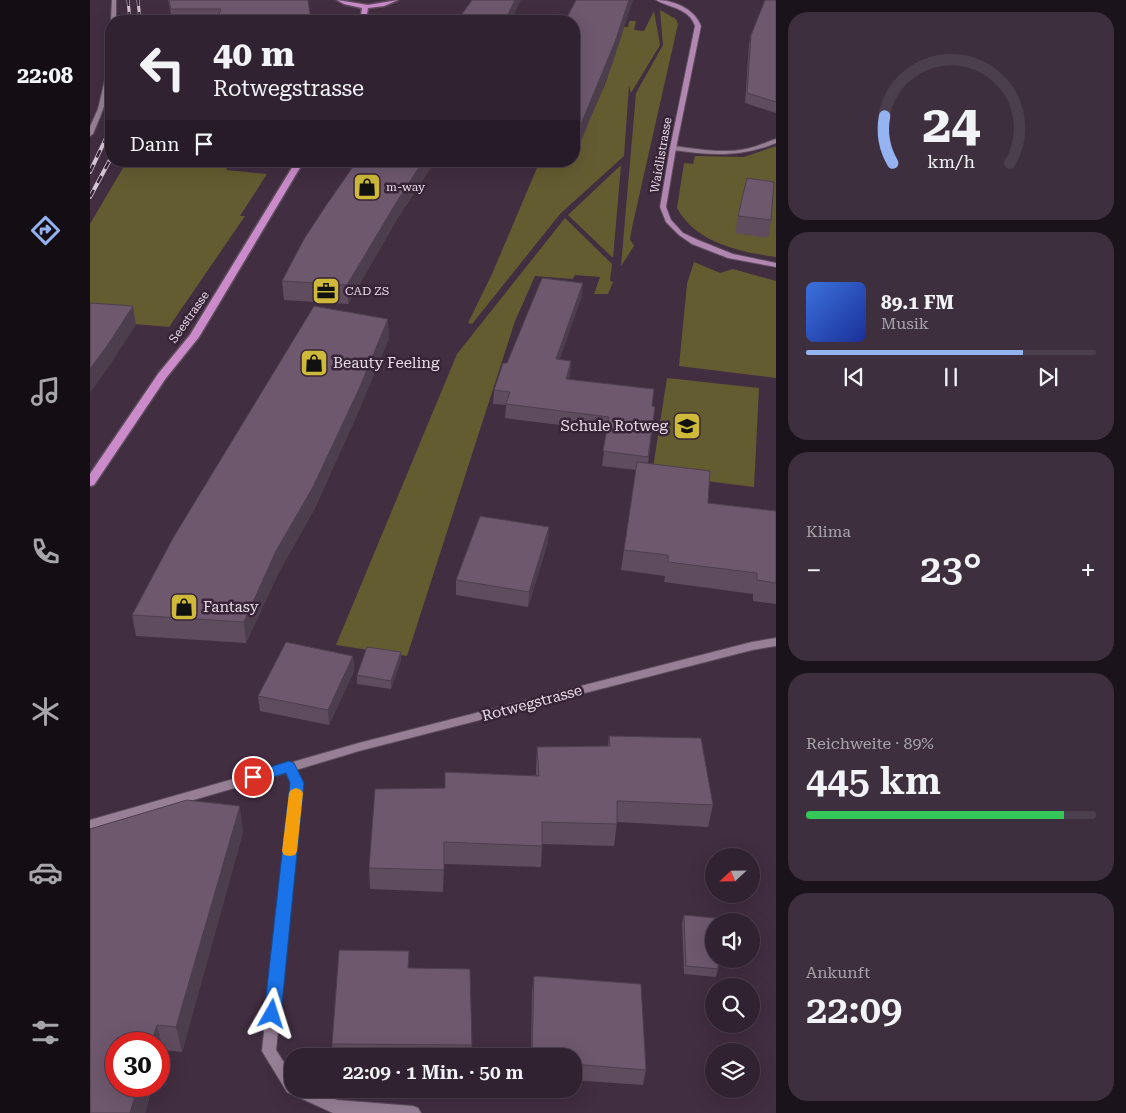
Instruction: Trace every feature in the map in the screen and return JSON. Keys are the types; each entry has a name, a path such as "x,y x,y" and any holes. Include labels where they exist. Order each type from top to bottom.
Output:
{"main road":[{"path":"340,0 348,4 365,6 394,0"},
{"name":"Waidlistrasse","path":"658,0 690,14 698,26 663,207 668,221 681,234 695,242 731,256 776,265"},
{"path":"364,15 365,6"},
{"name":"Seestrasse","path":"90,483 162,376 194,337 296,167"}],"street":[{"path":"114,0 114,15"},
{"path":"90,134 101,109 105,92"},
{"path":"673,148 721,154 739,153 752,151 776,141"},
{"name":"Rotwegstrasse","path":"90,825 289,767 752,646 776,642"},
{"path":"284,1073 269,1051 297,783 289,767"},
{"path":"316,1098 336,1107 413,1113"}],"shaded area":[{"path":"660,10 676,19 678,24 633,223 630,239 634,246 621,266 636,93 663,45"},
{"path":"654,11 660,45 631,93 629,86 624,156 560,214 472,324 468,323 492,274 537,167 580,167 580,141 606,82 623,27 628,27 629,21 636,21 634,30 644,31"},
{"path":"776,146 776,257 734,249 720,244 695,230 685,220 677,208 684,163 693,164 695,156 744,157"},
{"path":"621,165 613,258 568,215"},
{"path":"123,167 228,167 226,170 267,174 240,216 245,216 169,327 90,320 90,224"},
{"path":"565,218 612,264 610,281 613,282 608,294 594,294 600,277 575,275 573,279 535,276 515,321 407,656 336,645 457,354"},
{"path":"694,262 720,273 733,269 776,281 776,378 679,366 687,284"},
{"path":"667,378 759,388 754,487 652,474"}],"building":[{"path":"169,0 308,0 310,15 219,15 221,9 171,9"},
{"path":"472,0 515,0 508,15 461,15"},
{"path":"576,0 629,0 615,42 580,127 580,15 568,15"},
{"path":"765,0 776,0 776,102 747,93 751,35"},
{"path":"353,167 419,167 347,285 282,281 304,239"},
{"path":"747,178 774,182 771,220 738,216"},
{"path":"542,278 583,283 556,359 571,361 566,379 654,389 652,406 655,407 648,457 603,451 609,417 506,404 510,392 494,390 503,363 507,363"},
{"path":"90,303 133,306 90,369"},
{"path":"314,306 388,319 359,389 313,487 276,551 244,622 132,615 173,538"},
{"path":"637,462 710,471 708,503 776,511 776,583 757,580 757,573 668,562 668,555 624,550"},
{"path":"480,516 549,527 529,592 456,580"},
{"path":"286,642 353,656 328,710 258,696"},
{"path":"367,647 401,652 391,681 357,675"},
{"path":"609,736 701,738 713,805 617,801 617,824 542,822 542,846 444,842 444,870 369,868 375,789 445,788 445,772 539,776 537,747 610,746"},
{"path":"187,800 240,806 176,1027 157,1025 155,1032 105,1032 105,1097 135,1097 130,1113 90,1113 90,829"},
{"path":"684,915 705,917 705,968 686,966"},
{"path":"339,950 409,951 408,968 470,969 472,1045 332,1044"},
{"path":"534,976 641,984 646,1070 582,1065 582,1048 532,1048"}],"railway":[{"path":"128,0 129,15"},
{"path":"138,0 139,15"},
{"path":"90,172 105,140"},
{"path":"90,197 106,167"}],"slow traffic":[{"path":"290,851 296,793"}],"place":[{"name":"m-way","path":"367,187"},
{"name":"CAD ZS","path":"326,291"},
{"name":"Beauty Feeling","path":"314,363"},
{"name":"Schule Rotweg","path":"687,426"},
{"name":"Fantasy","path":"184,607"}],"route":[{"path":"253,777 289,767 297,783 272,1014"}]}
